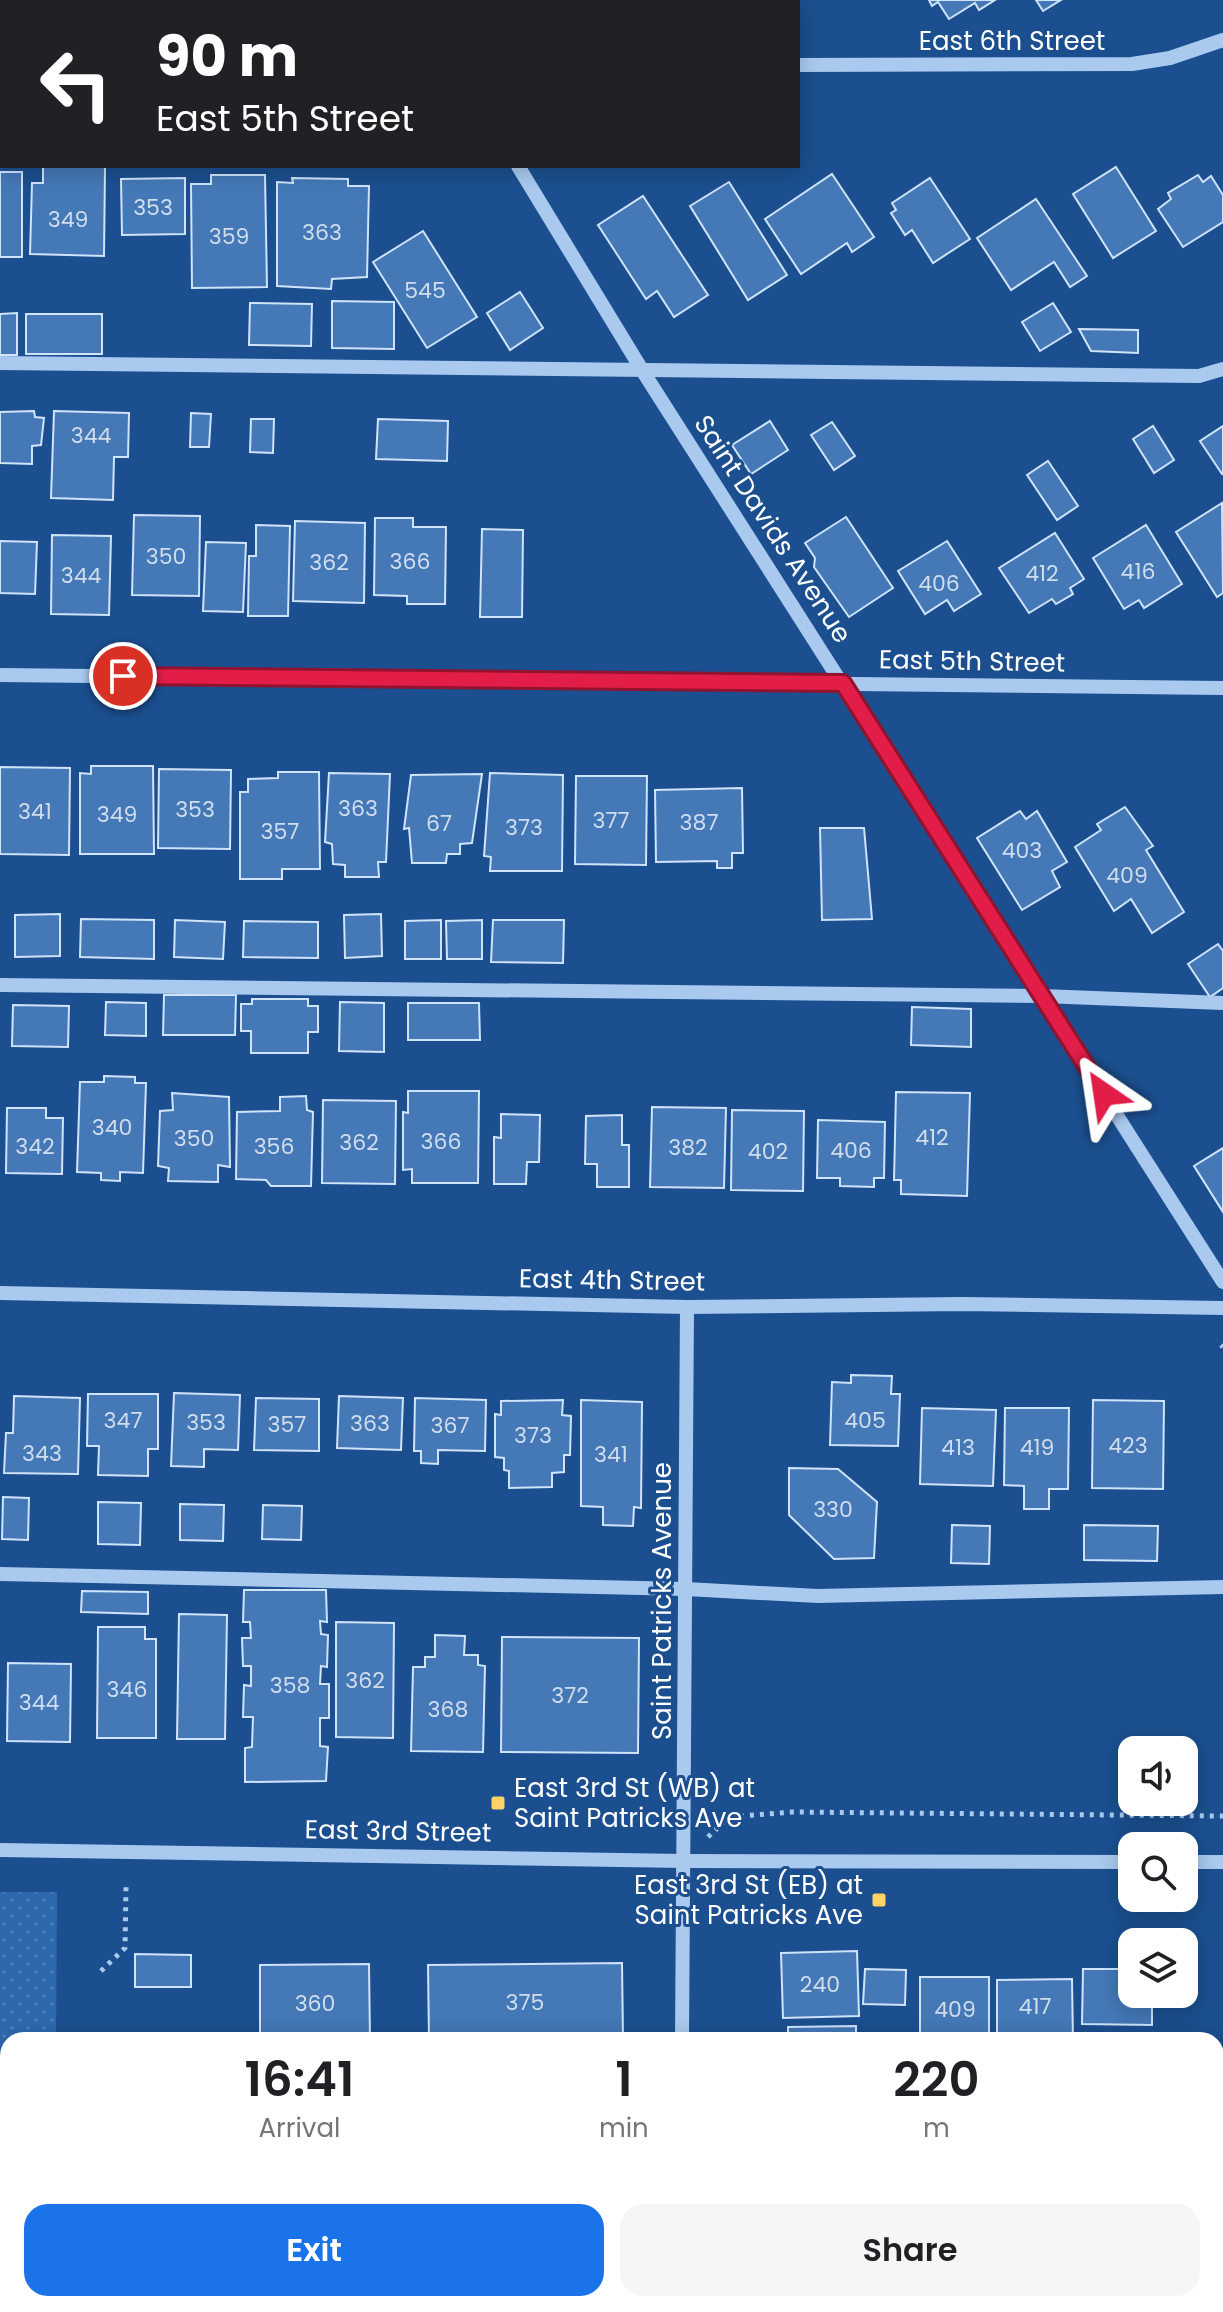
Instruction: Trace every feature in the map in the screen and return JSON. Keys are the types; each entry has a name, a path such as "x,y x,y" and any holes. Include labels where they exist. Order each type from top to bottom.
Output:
{"street":[{"name":"East 6th Street","path":"800,65 1132,64 1170,58 1223,40"},
{"name":"Saint Davids Avenue","path":"519,168 642,370 1223,1282"},
{"path":"0,363 1199,376 1223,369"},
{"name":"East 5th Street","path":"0,675 1223,688"},
{"path":"0,985 1042,996 1223,1003"},
{"name":"East 4th Street","path":"0,1293 687,1307 962,1304 1223,1308"},
{"name":"Saint Patricks Avenue","path":"682,2032 687,1307"},
{"path":"0,1574 686,1589 818,1596 1223,1587"},
{"name":"East 3rd Street","path":"0,1850 684,1861 1118,1862"},
{"path":"1198,1862 1223,1862"}],"path":[{"path":"684,1861 729,1817 792,1812 1223,1816"},
{"path":"101,1971 125,1948 126,1887"}],"shaded area":[{"path":"0,1892 57,1892 56,2032 0,2032"}],"building":[{"path":"929,0 995,0 979,10 975,3 949,19 938,2 932,6"},
{"path":"1036,0 1061,0 1043,11"},
{"path":"1116,167 1156,231 1113,258 1073,194"},
{"path":"43,168 105,168 104,256 30,254 32,183 43,183"},
{"path":"0,172 22,172 22,257 0,257"},
{"path":"832,174 874,237 852,252 847,243 801,274 765,219"},
{"path":"211,175 265,175 267,287 192,288 191,184 211,184"},
{"path":"1198,175 1203,182 1211,176 1223,195 1223,222 1183,247 1158,209 1171,199 1168,193"},
{"path":"185,178 185,234 122,235 121,179"},
{"path":"292,178 348,179 348,186 369,186 367,277 332,279 331,289 277,286 277,182 293,183"},
{"path":"930,178 970,239 933,263 912,230 905,235 891,213 896,210 892,203"},
{"path":"729,182 787,275 748,300 690,206"},
{"path":"643,196 708,295 674,317 657,291 646,299 598,225"},
{"path":"1036,199 1087,276 1070,287 1054,262 1011,290 977,238"},
{"path":"423,231 477,317 427,348 373,262"},
{"path":"520,292 543,328 510,350 487,313"},
{"path":"332,301 394,302 394,349 332,348"},
{"path":"250,303 312,304 311,346 249,345"},
{"path":"1053,303 1071,332 1040,351 1022,322"},
{"path":"17,313 17,355 0,355 0,314"},
{"path":"26,314 102,314 102,354 26,354"},
{"path":"1079,329 1138,330 1138,353 1091,351"},
{"path":"34,411 35,417 44,418 41,445 32,446 32,464 0,463 0,412"},
{"path":"54,411 129,413 128,457 114,457 113,500 51,498"},
{"path":"191,413 211,414 209,447 190,447"},
{"path":"251,419 274,419 273,453 250,452"},
{"path":"378,419 448,421 447,461 376,459"},
{"path":"770,421 788,450 751,474 732,445"},
{"path":"832,422 855,456 834,470 811,435"},
{"path":"1153,426 1174,460 1154,473 1133,439"},
{"path":"1223,426 1223,473 1222,474 1200,441"},
{"path":"1048,461 1078,506 1057,520 1027,475"},
{"path":"1222,503 1223,593 1217,597 1176,532"},
{"path":"134,515 200,516 199,596 132,595"},
{"path":"846,517 893,588 849,617 814,567 815,558 805,543"},
{"path":"375,518 413,518 413,527 446,527 445,604 407,604 407,596 374,595"},
{"path":"295,521 365,523 364,603 293,601"},
{"path":"256,525 290,526 288,616 248,616 249,556 256,556"},
{"path":"1146,525 1182,584 1144,608 1139,600 1124,609 1093,558"},
{"path":"482,529 523,530 522,617 480,617"},
{"path":"1055,533 1084,579 1070,588 1073,594 1056,604 1052,599 1029,613 999,568"},
{"path":"52,535 111,536 109,615 51,614"},
{"path":"0,541 37,542 35,594 0,593"},
{"path":"947,541 981,594 954,611 947,600 925,614 898,571"},
{"path":"206,542 246,543 243,612 203,611"},
{"path":"91,766 153,766 154,854 80,854 80,773 91,774"},
{"path":"0,767 70,768 69,855 0,854"},
{"path":"159,769 231,770 230,849 158,848"},
{"path":"278,772 319,772 320,869 282,869 282,879 240,879 240,792 248,792 248,779 278,778"},
{"path":"329,773 390,774 386,862 378,862 379,877 345,877 345,865 333,864 332,844 325,842"},
{"path":"490,773 563,775 562,871 490,871 491,857 484,856"},
{"path":"482,774 472,843 460,844 460,854 447,854 446,863 412,863 409,828 404,829 411,775"},
{"path":"576,776 647,776 646,865 575,864"},
{"path":"742,788 743,853 732,853 732,868 717,868 717,861 656,862 655,790"},
{"path":"1125,807 1153,846 1146,850 1184,912 1152,933 1131,899 1114,911 1075,847 1101,830 1097,824"},
{"path":"1020,811 1026,819 1037,811 1067,862 1052,871 1060,887 1022,910 977,838"},
{"path":"820,828 864,828 872,919 822,920"},
{"path":"60,914 60,956 15,957 15,915"},
{"path":"381,914 382,956 345,958 344,915"},
{"path":"81,919 154,920 154,959 80,957"},
{"path":"175,920 225,922 223,959 174,957"},
{"path":"441,920 441,959 405,959 405,921"},
{"path":"482,920 482,959 447,959 446,921"},
{"path":"493,920 564,920 563,963 491,962"},
{"path":"244,921 318,922 318,958 243,957"},
{"path":"1218,944 1223,951 1223,988 1210,997 1188,964"},
{"path":"164,995 236,995 235,1035 163,1035"},
{"path":"252,999 308,999 308,1006 318,1006 318,1032 308,1032 308,1053 251,1053 251,1031 241,1031 241,1004 252,1004"},
{"path":"106,1002 146,1003 146,1036 105,1035"},
{"path":"340,1002 384,1003 384,1052 339,1051"},
{"path":"408,1003 479,1003 480,1040 408,1040"},
{"path":"13,1005 69,1006 68,1047 12,1046"},
{"path":"912,1007 971,1009 971,1047 911,1045"},
{"path":"104,1076 135,1077 135,1083 146,1083 143,1173 120,1172 120,1181 101,1180 101,1173 77,1172 80,1082 104,1082"},
{"path":"408,1091 479,1091 478,1183 412,1183 412,1169 403,1170 403,1112 408,1113"},
{"path":"896,1092 970,1093 967,1196 901,1194 901,1180 894,1180"},
{"path":"172,1093 229,1097 230,1167 218,1165 218,1182 168,1181 169,1168 158,1166 160,1111 173,1110"},
{"path":"306,1096 307,1110 313,1112 311,1186 271,1186 266,1180 236,1179 237,1112 280,1111 280,1097"},
{"path":"323,1100 396,1101 395,1184 322,1183"},
{"path":"652,1107 726,1108 724,1188 650,1187"},
{"path":"7,1108 46,1108 46,1118 63,1118 62,1174 6,1173"},
{"path":"732,1110 804,1111 803,1191 731,1190"},
{"path":"501,1114 540,1115 539,1162 527,1162 526,1184 494,1184 494,1137 501,1138"},
{"path":"622,1115 622,1145 629,1145 629,1187 597,1187 597,1164 585,1164 586,1116"},
{"path":"818,1120 885,1122 884,1178 874,1178 874,1187 840,1186 840,1178 817,1178"},
{"path":"1223,1148 1223,1212 1194,1166"},
{"path":"851,1375 892,1376 891,1394 900,1394 898,1446 830,1445 832,1382 851,1383"},
{"path":"174,1393 240,1395 238,1450 204,1449 204,1467 171,1466"},
{"path":"88,1394 158,1394 158,1449 148,1449 148,1476 98,1475 99,1446 87,1446"},
{"path":"14,1396 80,1398 78,1474 4,1473 6,1433 13,1433"},
{"path":"339,1396 403,1398 401,1450 337,1448"},
{"path":"256,1398 319,1399 319,1451 254,1450"},
{"path":"415,1398 486,1400 485,1451 438,1450 438,1464 421,1463 421,1451 414,1451"},
{"path":"563,1400 562,1415 571,1416 570,1455 564,1455 564,1472 552,1473 552,1487 509,1488 509,1471 504,1470 504,1458 495,1457 495,1414 501,1415 501,1401"},
{"path":"581,1400 642,1402 641,1508 634,1507 633,1526 603,1525 603,1507 581,1506"},
{"path":"1093,1400 1164,1401 1163,1489 1092,1488"},
{"path":"922,1408 996,1410 993,1486 920,1484"},
{"path":"1005,1408 1069,1408 1068,1489 1049,1489 1049,1509 1024,1509 1024,1486 1004,1485"},
{"path":"789,1468 838,1469 877,1502 874,1558 834,1559 789,1515"},
{"path":"3,1497 29,1498 28,1540 2,1539"},
{"path":"98,1502 141,1503 140,1545 98,1544"},
{"path":"180,1504 224,1505 223,1541 180,1540"},
{"path":"263,1505 302,1506 301,1540 262,1539"},
{"path":"952,1525 990,1526 989,1564 951,1563"},
{"path":"1084,1525 1158,1526 1157,1561 1084,1560"},
{"path":"244,1590 326,1590 327,1622 320,1621 321,1634 328,1635 327,1667 321,1666 320,1684 329,1684 329,1718 320,1718 320,1746 328,1747 326,1781 245,1782 245,1748 252,1747 253,1717 243,1717 244,1685 251,1686 251,1666 243,1666 242,1638 251,1638 250,1622 243,1622"},
{"path":"82,1591 148,1592 148,1614 81,1612"},
{"path":"179,1614 227,1615 225,1739 177,1739"},
{"path":"336,1622 394,1623 393,1738 336,1737"},
{"path":"98,1627 145,1627 145,1639 156,1639 156,1738 97,1738"},
{"path":"435,1635 465,1636 464,1655 478,1655 478,1665 485,1666 483,1752 411,1751 413,1667 425,1667 425,1657 435,1657"},
{"path":"502,1637 639,1638 638,1753 501,1752"},
{"path":"8,1663 71,1664 70,1742 7,1741"},
{"path":"857,1951 859,2016 783,2018 781,1953"},
{"path":"135,1954 191,1955 191,1987 135,1987"},
{"path":"622,1963 623,2032 429,2032 428,1965"},
{"path":"369,1964 370,2032 260,2032 260,1965"},
{"path":"865,1969 906,1970 905,2005 863,2004"},
{"path":"1083,1969 1118,1969 1118,2008 1152,2008 1152,2025 1082,2024"},
{"path":"920,1977 989,1977 989,2032 920,2032"},
{"path":"1072,1979 1073,2032 997,2032 997,1980"},
{"path":"856,2026 856,2032 788,2032 788,2027"}],"place":[{"name":"East 3rd St (WB) at Saint Patricks Ave","path":"498,1803"},
{"name":"East 3rd St (EB) at Saint Patricks Ave","path":"879,1900"}],"route":[{"path":"123,676 843,683 1104,1094"}]}
